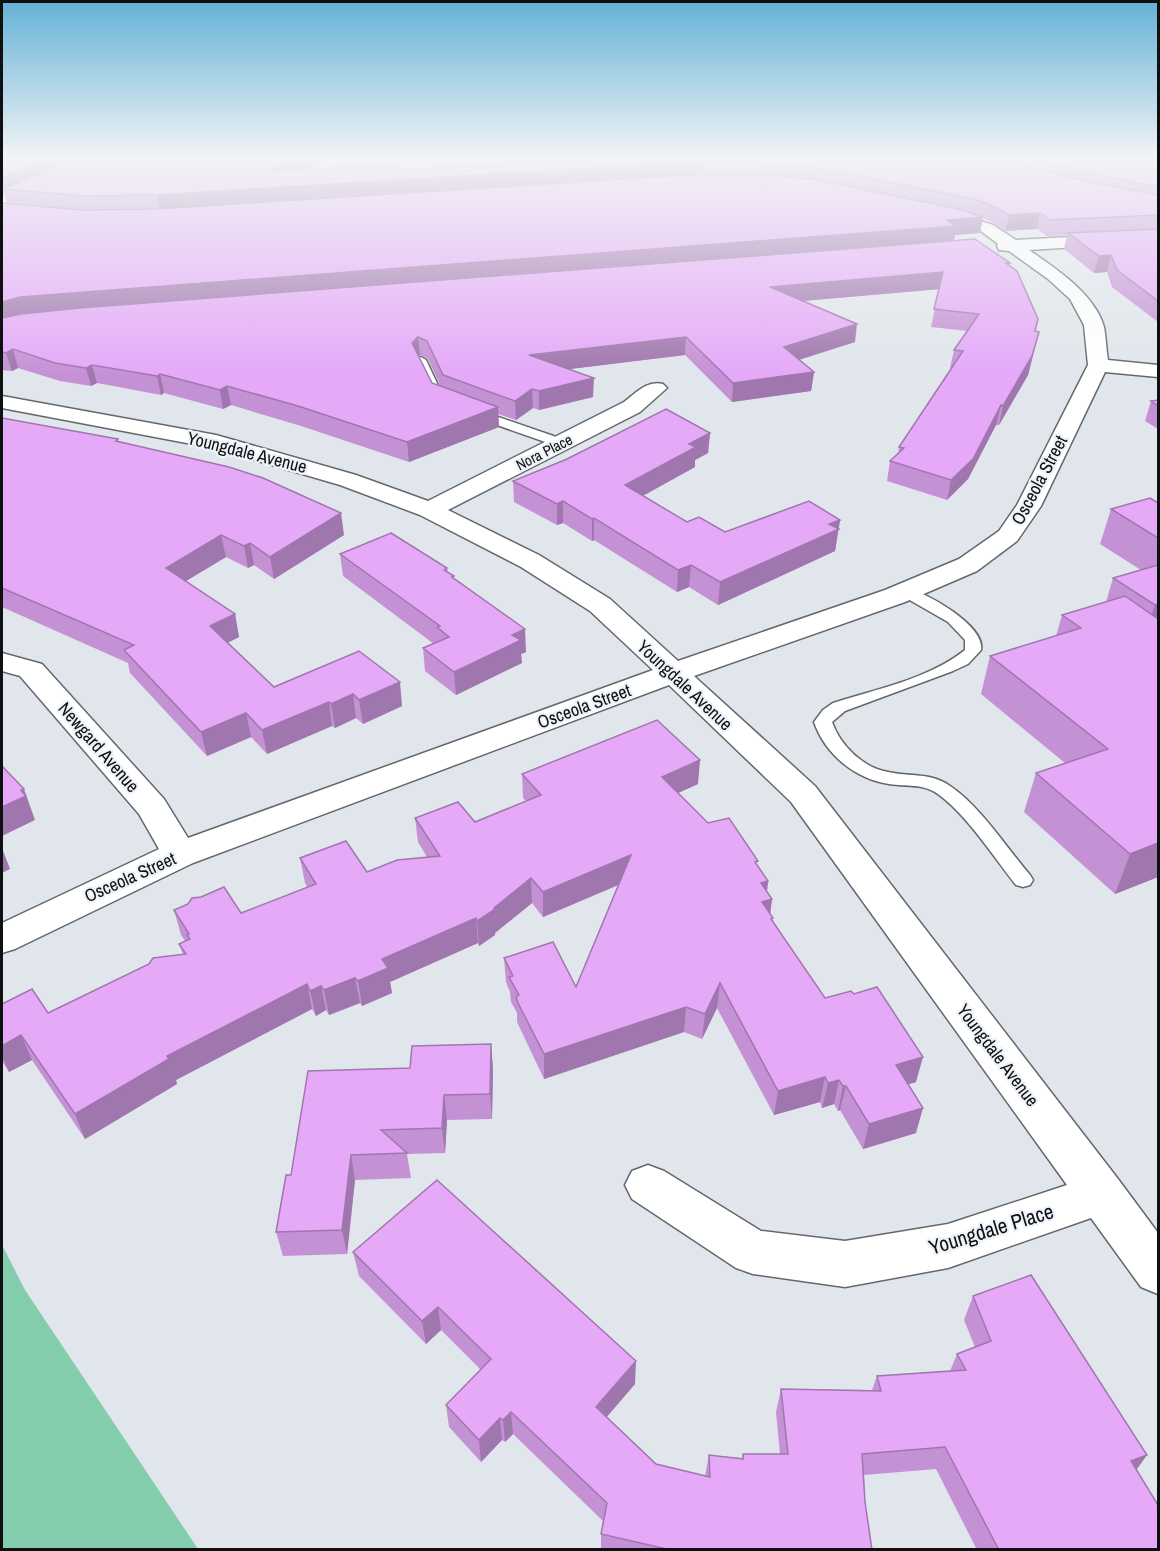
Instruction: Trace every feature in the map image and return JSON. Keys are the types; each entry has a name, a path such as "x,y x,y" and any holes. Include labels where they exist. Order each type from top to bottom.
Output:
{"street":[{"path":"989,230 1000,246 1054,275 1077,296 1094,325 1098,365 1158,371"},
{"path":"1000,246 1158,237"},
{"name":"Osceola Street","path":"2,939 180,854 672,674 906,592 968,565 1008,536 1029,506 1098,365"},
{"name":"Nora Place","path":"429,510 632,407 656,388"},
{"name":"Youngdale Avenue","path":"2,402 227,444 348,480 429,510 531,561 600,605 803,794 1158,1271"},
{"name":"Newgard Avenue","path":"2,662 31,670 152,807 180,854"},
{"name":"Youngdale Place","path":"648,1185 753,1252 845,1264 948,1246 1102,1194"}],"lane":[{"path":"421,360 438,398 561,443"},
{"path":"906,592 963,628 972,637 974,645 971,652 940,671 838,707 828,714 823,722 825,729 852,762 868,772 886,778 928,781 945,790 958,801 1023,880"}],"green space":[{"path":"2,1245 25,1290 198,1549 2,1549"}],"building":[{"path":"2,230 898,230 20,297 2,302"},
{"path":"1158,230 1158,301 1117,270 1111,255 1099,256 1068,233"},
{"path":"975,239 1010,263 1006,263 1017,271 1038,319 1035,331 1039,332 1032,356 1003,406 1001,405 973,459 951,480 890,461 904,448 899,447 963,351 954,350 979,314 934,309 943,272 770,287 857,324 784,347 814,372 733,383 686,337 529,355 594,378 539,391 532,389 515,401 443,375 427,341 418,337 412,343 432,383 498,407 407,442 298,406 227,386 220,390 160,374 157,376 92,365 86,368 55,363 13,349 6,353 2,352 2,318 21,314"},
{"path":"666,409 710,433 689,444 696,447 625,485 687,522 699,517 725,532 809,501 840,520 829,524 839,529 720,582 691,565 678,570 563,501 557,504 513,481 567,459"},
{"path":"2,418 118,439 116,441 229,467 263,478 341,513 270,557 250,543 244,546 221,535 166,568 235,614 210,626 274,687 359,651 400,682 359,700 353,694 331,704 329,702 262,730 246,713 201,732 124,650 134,645 2,588"},
{"path":"1150,498 1158,503 1158,538 1111,509"},
{"path":"391,533 447,568 444,570 454,576 452,577 525,629 512,635 521,640 454,672 423,648 449,637 437,627 440,626 340,554"},
{"path":"1158,565 1158,604 1155,605 1113,578"},
{"path":"1125,596 1158,619 1158,843 1130,854 1036,773 1108,749 990,656 1081,628 1062,615"},
{"path":"657,720 700,760 662,777 708,823 729,818 758,861 755,862 768,881 761,883 772,899 762,902 773,918 771,919 825,998 851,991 854,994 877,987 923,1057 896,1065 923,1108 869,1124 846,1086 843,1086 839,1080 828,1083 825,1077 778,1091 720,983 705,1014 686,1007 544,1054 518,1003 516,997 519,995 509,977 513,976 504,958 553,942 576,987 631,855 543,892 531,878 494,910 477,921 476,918 382,959 388,968 358,981 355,978 324,990 321,986 310,991 307,984 167,1056 169,1059 75,1114 21,1035 2,1046 2,1004 32,989 48,1013 149,964 153,958 186,954 179,944 190,939 187,935 189,934 174,910 188,904 192,898 201,897 224,887 241,913 316,884 300,858 346,841 367,872 397,860 440,856 415,818 458,802 475,822 541,795 522,774"},
{"path":"2,766 24,789 21,790 26,796 2,807"},
{"path":"491,1044 490,1094 444,1095 442,1128 381,1130 407,1153 351,1155 342,1230 276,1232 286,1175 291,1175 308,1071 410,1068 412,1046"},
{"path":"437,1180 636,1361 596,1407 656,1464 710,1477 709,1455 743,1459 743,1454 788,1454 781,1389 881,1391 877,1376 966,1370 957,1354 991,1341 973,1296 1031,1275 1147,1455 1131,1461 1158,1505 1158,1550 999,1550 945,1447 862,1454 865,1502 872,1550 671,1550 601,1534 607,1503 511,1412 503,1420 500,1418 479,1440 446,1405 491,1359 438,1307 422,1321 353,1252"}]}
